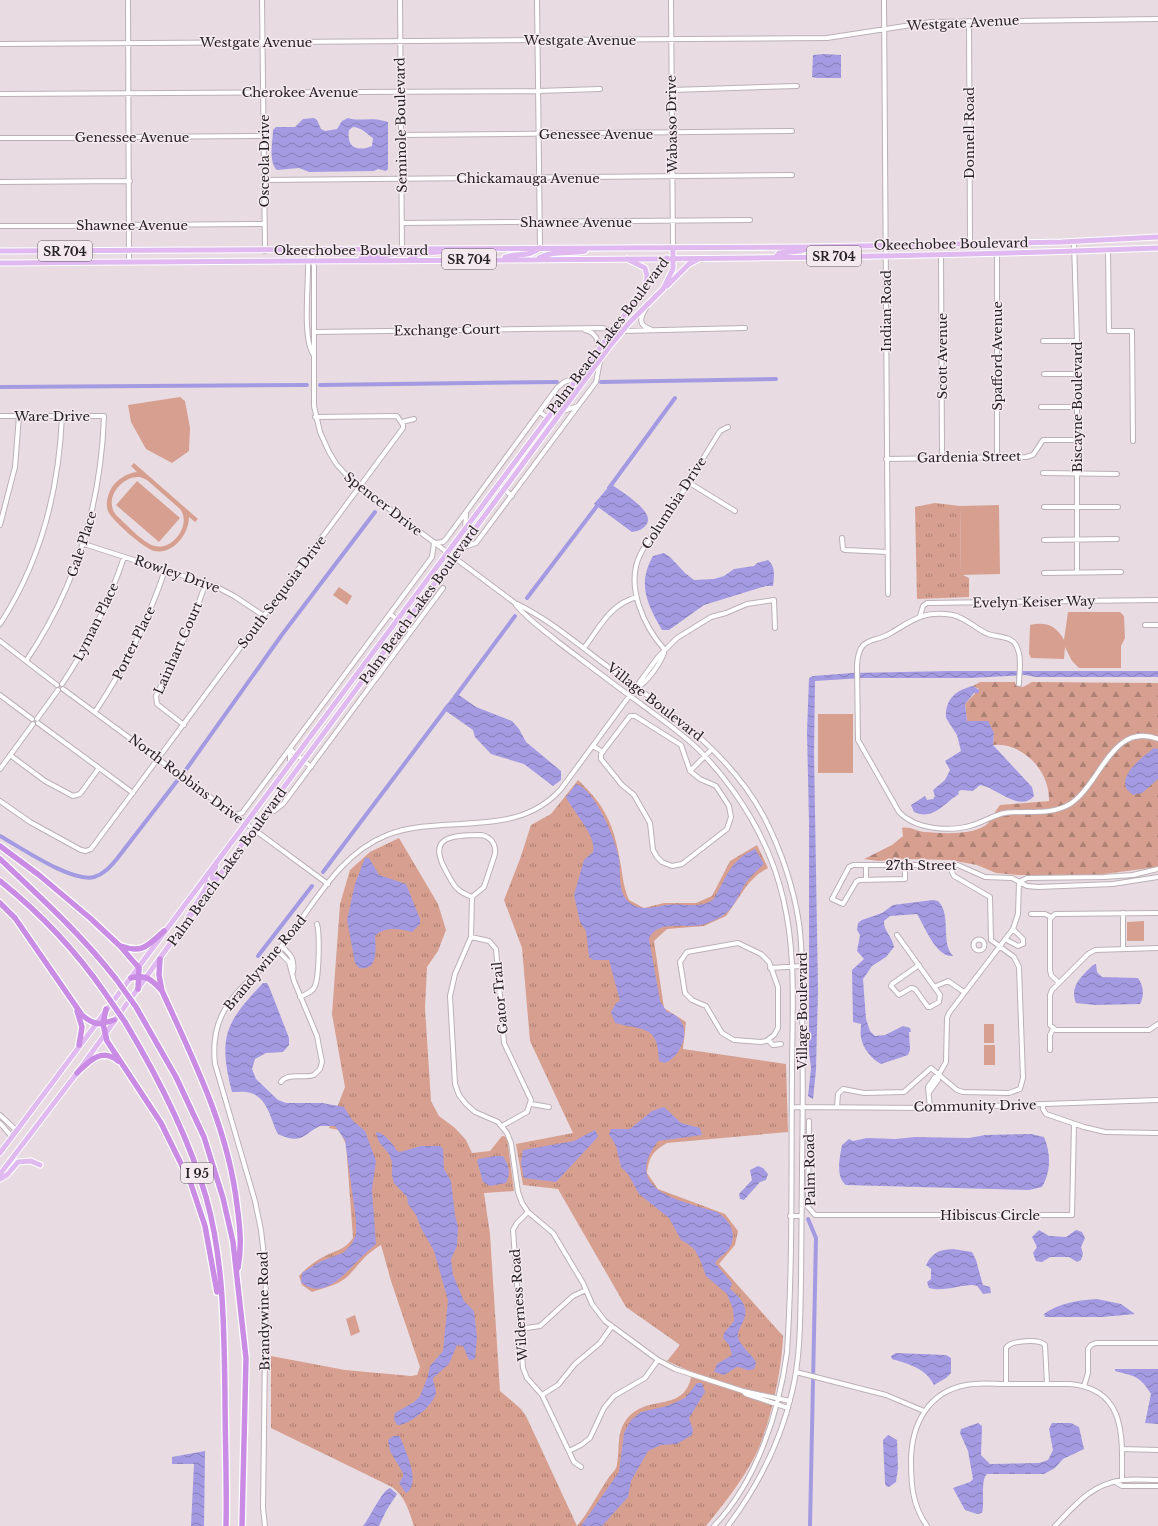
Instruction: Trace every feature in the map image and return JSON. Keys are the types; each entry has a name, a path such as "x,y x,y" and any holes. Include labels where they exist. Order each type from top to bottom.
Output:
{"highway":[{"path":"0,846 74,904 120,946 139,968 138,989"},
{"name":"I 95","path":"0,859 51,906 98,956 116,979 136,1007 170,1064 204,1137 223,1198 233,1242 246,1358 242,1526"},
{"name":"I 95","path":"0,881 59,936 90,971 125,1022 151,1066 174,1113 206,1198 218,1260 224,1338 226,1526"},
{"path":"0,903 15,918 75,1007 94,1024 103,1024 114,1020"},
{"path":"120,946 129,949 141,950 164,931"},
{"path":"160,959 159,975 162,991 211,1102 234,1176 241,1239 241,1252 237,1274"},
{"path":"132,978 139,976 152,979 162,991"},
{"path":"75,1007 82,1028 79,1045"},
{"path":"106,1009 103,1024 104,1034 107,1041 162,1123 191,1184 205,1226 224,1338"},
{"path":"77,1073 90,1060 102,1054 111,1056 124,1067"}],"main road":[{"name":"Okeechobee Boulevard","path":"0,251 130,252 540,248 809,248 1074,242 1158,237"},
{"path":"500,259 514,254 533,254 540,248"},
{"path":"538,259 548,253 575,253 594,248"},
{"path":"776,257 779,253 801,251 809,248"},
{"name":"Okeechobee Boulevard","path":"0,263 886,256 1074,252 1158,248"},
{"path":"352,260 370,255 395,255 402,249"},
{"path":"409,260 418,254 435,254 458,249"},
{"name":"Palm Beach Lakes Boulevard","path":"0,1153 94,1024 132,978 164,931 246,824 548,418 611,330 673,249"},
{"name":"Palm Beach Lakes Boulevard","path":"0,1174 77,1073 265,813 610,346 648,303 663,289 672,273 673,249"},
{"path":"624,258 645,268 647,276 645,285"},
{"path":"663,289 689,264 701,258"},
{"path":"610,346 611,330"},
{"path":"215,882 212,878 218,861"},
{"path":"186,923 193,907 206,888 208,883 204,879"},
{"path":"0,1179 7,1175 18,1162 31,1161 40,1165"}],"street":[{"path":"128,0 130,181 129,262"},
{"name":"Osceola Drive","path":"262,0 265,251"},
{"name":"Seminole Boulevard","path":"400,0 402,249"},
{"path":"537,0 540,248"},
{"name":"Wabasso Drive","path":"671,0 673,249"},
{"name":"Indian Road","path":"884,0 888,594"},
{"name":"Westgate Avenue","path":"0,44 827,38 931,22 1158,19"},
{"name":"Donnell Road","path":"969,21 970,244"},
{"path":"672,90 797,86"},
{"name":"Cherokee Avenue","path":"0,94 538,90 600,88"},
{"name":"Genessee Avenue","path":"401,135 792,131"},
{"name":"Genessee Avenue","path":"0,138 263,136"},
{"name":"Chickamauga Avenue","path":"264,180 792,175"},
{"path":"0,182 130,181"},
{"name":"Shawnee Avenue","path":"402,223 750,220"},
{"name":"Shawnee Avenue","path":"0,226 264,224"},
{"name":"Biscayne Boulevard","path":"1074,242 1077,374 1077,572"},
{"name":"Spencer Drive","path":"312,250 308,260 308,330 310,349 313,354"},
{"name":"Spencer Drive","path":"312,250 314,260 315,348 313,354 315,417 320,432 329,452 344,473 360,487 447,553"},
{"path":"1108,250 1110,331 1132,331 1133,441"},
{"name":"Spafford Avenue","path":"997,254 997,457"},
{"name":"Scott Avenue","path":"941,255 942,458"},
{"path":"308,301 314,310"},
{"path":"648,303 640,319 643,326 650,329"},
{"name":"Exchange Court","path":"314,332 602,328 611,330"},
{"path":"623,330 745,328"},
{"name":"Exchange Court","path":"579,329 589,330 598,340 599,348"},
{"path":"1043,341 1076,341"},
{"path":"461,548 476,543 512,496 596,382 600,361"},
{"path":"1044,374 1077,374"},
{"path":"234,815 242,813 433,556 434,543 444,541 561,384 578,377"},
{"path":"563,411 578,406"},
{"path":"1041,407 1077,407"},
{"path":"540,412 554,423"},
{"name":"Ware Drive","path":"0,416 104,416"},
{"path":"0,525 15,467 19,416"},
{"path":"0,624 28,572 45,525 57,471 62,416"},
{"name":"Gale Place","path":"26,661 56,612 74,573 84,544 99,479 104,416"},
{"path":"315,417 396,416 403,423 414,419"},
{"name":"South Sequoia Drive","path":"0,800 30,822 84,851 91,849 360,487 403,428 403,423"},
{"name":"Columbia Drive","path":"665,650 653,637 645,622 637,597 636,574 639,557 720,431 728,427"},
{"name":"Gardenia Street","path":"886,459 1030,456 1036,452 1043,440 1077,440"},
{"path":"1043,473 1117,474"},
{"path":"688,482 735,511"},
{"path":"498,484 512,496"},
{"path":"1044,506 1118,507"},
{"path":"465,530 466,513"},
{"path":"842,538 843,549 845,550 888,552"},
{"path":"1044,540 1118,539"},
{"name":"Rowley Drive","path":"84,544 206,583 234,596 264,616"},
{"name":"Village Boulevard","path":"447,553 515,603 534,612 584,648 681,720 712,749 752,797 762,813 777,845 794,896 801,942 803,1107 800,1332 796,1372 788,1408 761,1477 728,1526"},
{"name":"Lyman Place","path":"0,769 60,687 83,652 101,616 124,557"},
{"name":"Porter Place","path":"95,712 116,679 136,642 165,570"},
{"path":"1044,573 1121,572"},
{"name":"Lainhart Court","path":"184,725 157,704 156,696 188,631 206,583"},
{"path":"265,813 280,807 443,588"},
{"path":"431,589 436,598"},
{"path":"584,648 612,609 620,603 637,597"},
{"name":"Brandywine Road","path":"265,1526 263,1506 266,1273 261,1230 255,1201 216,1072 214,1051 218,1023 228,1003 282,947 345,863 361,850 376,840 395,832 418,827 509,820 535,811 555,796 630,696 647,679 662,658 665,650 677,638 699,623 747,604 774,600 775,628"},
{"name":"Evelyn Keiser Way","path":"920,616 920,610 927,603 1158,600"},
{"name":"Village Boulevard","path":"515,603 524,615 675,729 704,756 733,791 755,825 767,849 783,898 788,925 791,966 792,1107 788,1337 780,1398 752,1472 714,1526"},
{"path":"390,614 411,631"},
{"path":"1020,684 1018,650 1006,637 989,634 954,615 920,616 891,634 871,640 864,644 857,657 857,734 860,745 899,812 910,821 928,827 969,826 1004,813 1049,811 1065,806 1078,798 1089,788 1110,754 1121,744 1132,738 1142,736 1158,739"},
{"path":"1144,625 1158,625"},
{"name":"North Robbins Drive","path":"0,642 328,884"},
{"path":"340,682 347,688"},
{"path":"354,694 361,699"},
{"path":"0,696 133,793"},
{"path":"630,716 635,716 681,745 690,771 700,779 716,786 728,803 731,814 730,824 727,829 682,864 670,865 660,861 655,855 650,823 634,795 622,785 603,763 600,757 630,716"},
{"path":"593,746 603,752"},
{"path":"290,749 311,767"},
{"path":"290,749 290,765"},
{"path":"690,771 712,749"},
{"path":"10,755 45,781 73,796 80,794 99,768"},
{"path":"481,835 489,838 494,844 495,854 485,884 480,891 472,897 456,889 439,859 438,848 447,839 481,835"},
{"name":"27th Street","path":"866,879 856,882 843,904 832,898 849,867 853,865 964,866 988,878 1010,878 1027,886 1038,887 1134,882 1158,876"},
{"path":"866,865 866,879 905,879 905,865"},
{"path":"952,865 952,872 954,876 990,896 992,941"},
{"path":"930,1108 930,1091 938,1080 939,1074 946,1062 947,1018 964,992 1013,929 1017,920 1019,882 1027,878 1104,878 1133,875 1158,869"},
{"path":"472,897 471,937 455,974 451,989 455,1084 459,1095 466,1104 475,1112 494,1119 502,1126 511,1143 520,1197 528,1212 542,1222 553,1233 586,1290 596,1311 612,1326 658,1360 680,1371 743,1391 790,1401"},
{"path":"1123,913 1123,949"},
{"path":"1051,917 1057,914 1157,913"},
{"path":"1031,914 1045,914 1051,917"},
{"path":"1051,917 1050,970 1051,975 1060,983"},
{"path":"300,997 308,993 316,985 320,936 317,924"},
{"path":"1005,939 1018,946 1022,944 1023,939 1013,929"},
{"path":"897,935 919,965 940,995 941,1000 930,1007 928,1007 915,989 911,988 899,995 892,989 892,984 919,965"},
{"name":"Gator Trail","path":"471,937 489,941 496,949 504,1043 529,1095 531,1104"},
{"path":"837,1107 838,1094 843,1089 864,1093 901,1092 909,1089 931,1068 957,1090 963,1092 1013,1092 1022,1086 1019,967 1014,957 992,941 987,939 983,942"},
{"path":"738,942 761,954 769,962 779,990 778,1025 775,1033 768,1040 761,1042 734,1040 722,1033 706,1006 692,1000 685,993 680,962 687,952 738,942"},
{"path":"282,947 289,953 293,960 292,974"},
{"path":"1050,1050 1050,1035 1053,1029 1050,1022 1050,995 1092,951 1102,949 1158,948"},
{"path":"278,951 288,959 300,997 317,1036 322,1064 318,1072 312,1076 289,1077 284,1078 281,1082"},
{"path":"770,968 802,966"},
{"path":"934,987 942,982 948,981 964,992"},
{"path":"1053,1029 1149,1030 1158,1024"},
{"path":"768,1040 773,1045 780,1044"},
{"name":"Community Drive","path":"792,1107 930,1108 1158,1100"},
{"path":"502,1126 525,1114 531,1104 549,1107"},
{"path":"1043,1104 1043,1109 1046,1114 1074,1124 1110,1132 1158,1133"},
{"path":"0,1115 16,1130"},
{"name":"Palm Road","path":"809,1121 808,1207 810,1212 817,1215"},
{"path":"0,1123 12,1136"},
{"name":"Hibiscus Circle","path":"817,1215 1072,1214 1074,1124"},
{"name":"Wilderness Road","path":"528,1212 516,1223 514,1230 523,1368 528,1378 542,1395 574,1462 582,1468"},
{"path":"790,1216 802,1216"},
{"path":"520,1329 540,1326 573,1296 586,1290"},
{"path":"542,1395 558,1385 575,1364 600,1343 612,1326"},
{"path":"1006,1384 1006,1348 1009,1344 1014,1342 1041,1342 1045,1345 1047,1384"},
{"path":"1084,1386 1088,1373 1088,1349 1091,1345 1096,1343 1158,1343"},
{"path":"569,1451 581,1445 590,1438 604,1408 614,1396 645,1378 658,1360"},
{"path":"796,1372 886,1395 924,1411"},
{"path":"927,1526 915,1504 911,1481 912,1439 916,1425 924,1411 936,1398 953,1389 972,1384 1070,1384 1084,1386 1102,1396 1114,1410 1121,1429 1122,1480"},
{"path":"743,1391 746,1394 788,1408"},
{"path":"1122,1449 1158,1450"},
{"path":"1055,1526 1085,1495 1101,1486 1117,1483 1122,1480 1158,1480"},
{"path":"1117,1483 1122,1486 1158,1486"}],"green space":[{"path":"180,397 185,401 190,428 189,451 172,463 146,449 131,422 128,405"},
{"path":"134,463 198,519 195,522 189,517 186,530 179,542 167,550 154,551 143,545 115,521 108,511 107,499 112,487 123,477 137,472 131,466","holes":["133,477 140,477 147,480 180,509 183,515 184,522 179,535 168,544 162,546 155,546 140,537 116,515 113,509 113,495 121,484"]},
{"path":"137,481 180,518 159,542 116,505"},
{"path":"935,503 960,506 961,574 969,578 969,597 917,599 915,507"},
{"path":"999,505 1000,574 961,575 960,506"},
{"path":"339,587 352,596 347,605 333,595"},
{"path":"1068,612 1120,612 1124,616 1125,638 1121,646 1121,668 1079,668 1072,661 1065,647 1064,659 1031,658 1029,654 1030,625 1046,624 1058,631 1064,640"},
{"path":"980,682 1015,682 1016,686 1023,687 1032,682 1158,683 1158,867 1096,875 1018,875 996,873 977,865 950,860 910,859 878,861 864,859 892,845 903,836 902,828 939,833 972,831 986,825 1000,805 1049,801 1045,779 1040,769 1033,761 1024,753 1015,748 1004,745 993,745 994,733 967,721 965,704 979,689 973,686"},
{"path":"818,714 853,714 853,773 818,773"},
{"path":"578,780 595,798 607,816 618,848 624,885 629,900 644,908 664,903 696,903 712,896 730,861 757,845 768,868 758,874 748,884 726,916 704,926 667,929 654,941 664,1008 686,1022 683,1049 786,1064 788,1132 667,1143 652,1155 647,1173 658,1189 725,1214 738,1231 735,1245 719,1264 783,1336 778,1381 766,1429 755,1456 739,1483 706,1526 577,1526 586,1515 605,1483 616,1468 621,1431 626,1420 635,1411 645,1406 665,1402 682,1394 688,1386 692,1372 667,1361 680,1345 626,1307 558,1189 523,1185 516,1144 573,1133 530,1041 522,948 504,900 531,825 551,814"},
{"path":"399,838 438,904 446,930 438,951 427,967 425,1008 431,1101 439,1116 455,1128 466,1140 472,1153 490,1151 502,1136 507,1137 514,1191 484,1193 490,1234 500,1391 521,1409 526,1416 577,1526 414,1526 403,1499 392,1487 271,1428 271,1356 345,1370 411,1376 417,1375 420,1367 391,1281 381,1245 366,1256 347,1277 331,1286 312,1292 302,1285 299,1276 315,1261 341,1249 353,1238 346,1144 339,1130 329,1128 345,1087 332,1014 340,904 350,870 370,852"},
{"path":"1144,921 1144,941 1127,941 1127,922"},
{"path":"984,1024 994,1024 994,1043 984,1043"},
{"path":"984,1045 995,1045 995,1065 984,1065"},
{"path":"355,1315 360,1332 351,1336 346,1319"}],"water":[{"path":"813,55 841,55 841,78 812,77"},
{"path":"314,118 317,120 321,129 325,131 337,129 342,121 348,118 376,119 388,122 388,169 386,171 378,169 374,171 309,172 299,168 277,170 274,167 272,157 273,130 276,127 295,127 303,119","holes":["353,127 362,130 373,138 372,146 362,149 351,145 349,141 349,130"]},
{"path":"611,484 642,508 648,520 643,528 632,532 594,504"},
{"path":"664,553 694,580 714,579 724,576 734,569 754,566 757,563 768,560 773,569 773,586 766,586 704,605 669,630 662,630 648,603 645,585 648,566 653,556"},
{"path":"949,671 1158,671 1158,677 1036,677 1025,675 971,678 863,678 815,681 814,752 818,990 816,1070 813,1099 808,1096 811,1068 809,1052 809,822 807,732 809,678 813,676 852,673"},
{"path":"973,686 979,690 979,693 974,693 965,704 967,721 988,721 994,733 993,745 1032,787 1034,796 1021,802 1015,801 980,785 973,791 961,790 958,792 959,794 933,813 921,814 914,812 911,805 925,796 927,800 933,799 935,796 933,790 945,780 950,770 945,761 961,751 957,735 946,718 946,711 947,706 953,696 961,690"},
{"path":"456,693 476,707 512,721 519,729 526,742 561,771 561,780 553,786 524,764 491,754 475,737 473,730 443,709"},
{"path":"1154,748 1158,749 1158,779 1142,793 1133,795 1126,788 1126,777 1134,765"},
{"path":"576,784 590,795 604,816 614,840 619,859 621,887 625,898 633,905 642,908 651,908 666,905 700,905 711,901 714,898 727,874 744,855 755,849 764,864 747,881 734,904 721,917 698,926 674,926 659,929 653,933 649,939 660,1001 667,1012 676,1016 681,1021 684,1028 682,1044 678,1052 665,1063 659,1061 656,1041 647,1031 615,1023 611,1012 616,1003 620,1001 609,960 593,960 589,957 586,931 580,922 574,895 584,860 593,852 593,846 584,824 566,797"},
{"path":"365,858 369,858 379,875 406,884 420,919 420,924 412,932 393,929 379,933 375,936 376,947 373,963 365,968 359,968 355,963 347,920 355,884"},
{"path":"933,900 938,901 942,907 947,943 953,956 941,952 931,940 917,914 890,916 884,921 884,924 894,947 886,957 872,966 863,979 866,1019 870,1031 875,1036 885,1035 903,1026 910,1028 911,1032 909,1032 910,1050 908,1055 881,1064 871,1056 863,1045 861,1024 853,1022 852,970 864,959 857,951 860,935 857,930 858,923 862,920 882,913 893,905"},
{"path":"1096,964 1097,972 1102,977 1138,978 1143,990 1140,1004 1095,1005 1076,1003 1074,997 1075,986 1085,973"},
{"path":"263,983 267,983 270,989 289,1038 289,1045 283,1052 266,1053 255,1059 252,1069 256,1079 278,1100 286,1103 322,1103 344,1107 352,1120 365,1131 376,1161 372,1190 376,1244 337,1280 328,1286 319,1289 310,1288 301,1282 302,1273 321,1261 343,1253 351,1245 356,1235 356,1220 345,1140 335,1126 320,1126 297,1139 292,1139 278,1134 268,1110 257,1096 249,1092 232,1092 226,1057 228,1032 240,1009"},
{"path":"664,1107 681,1123 700,1128 702,1135 658,1141 648,1158 646,1172 651,1183 660,1191 673,1198 717,1212 726,1219 732,1228 733,1239 731,1244 728,1250 715,1263 732,1283 730,1289 740,1298 744,1306 746,1313 738,1335 741,1343 756,1362 755,1368 753,1369 748,1370 737,1367 724,1375 714,1372 717,1364 732,1355 729,1345 723,1338 724,1333 734,1321 733,1309 727,1294 706,1276 695,1250 681,1240 669,1218 639,1194 628,1174 621,1167 616,1146 609,1134 611,1129 630,1129 652,1111"},
{"path":"595,1130 598,1136 596,1139 556,1182 524,1178 521,1163 523,1150 574,1141"},
{"path":"377,1132 386,1137 397,1151 400,1152 421,1146 440,1146 443,1149 444,1169 451,1181 458,1227 457,1246 451,1259 453,1275 464,1301 474,1311 477,1337 475,1359 469,1360 463,1346 457,1345 449,1364 433,1378 436,1392 433,1400 419,1415 407,1422 397,1425 394,1419 395,1413 414,1402 420,1396 428,1376 430,1366 443,1351 448,1300 434,1251 421,1228 416,1215 408,1204 407,1197 394,1183 392,1176 392,1162 389,1154 379,1142"},
{"path":"1031,1134 1044,1137 1048,1149 1049,1162 1047,1175 1042,1187 1029,1190 846,1185 840,1177 839,1166 842,1145 849,1139 853,1141 867,1138 969,1138 985,1135"},
{"path":"503,1156 507,1163 509,1173 506,1183 490,1186 483,1182 477,1161 478,1159"},
{"path":"758,1166 763,1168 768,1174 766,1180 760,1182 744,1200 740,1199 739,1194 752,1180 750,1170"},
{"path":"1039,1230 1049,1236 1066,1237 1076,1230 1082,1232 1085,1238 1081,1247 1083,1254 1081,1260 1077,1262 1069,1257 1050,1257 1042,1262 1036,1261 1033,1253 1037,1247 1032,1237"},
{"path":"953,1249 972,1252 976,1260 983,1285 990,1287 991,1293 983,1294 977,1286 973,1285 949,1289 929,1288 927,1282 931,1279 931,1269 926,1265 931,1257 937,1252"},
{"path":"1097,1299 1121,1304 1135,1314 1102,1317 1045,1317 1044,1314 1056,1307 1076,1301"},
{"path":"896,1353 946,1355 951,1358 951,1373 946,1378 934,1385 926,1374 910,1365 892,1359 891,1356"},
{"path":"1115,1369 1158,1369 1158,1424 1145,1423 1151,1394 1144,1384 1140,1380 1128,1374 1115,1371"},
{"path":"697,1383 702,1383 705,1392 689,1418 693,1430 692,1435 677,1444 661,1445 648,1451 631,1481 628,1497 602,1526 581,1526 619,1472 624,1433 631,1420 641,1412 667,1406 685,1398"},
{"path":"978,1423 982,1426 981,1455 990,1464 1039,1463 1048,1460 1053,1450 1049,1429 1052,1423 1071,1423 1079,1427 1084,1449 1063,1459 1055,1468 1044,1474 987,1474 983,1487 982,1513 977,1514 965,1510 953,1488 970,1482 973,1479 968,1451 960,1433 961,1429"},
{"path":"888,1435 897,1440 898,1468 896,1482 889,1487 886,1486 885,1483 883,1440"},
{"path":"393,1436 399,1436 401,1439 411,1466 413,1481 411,1487 406,1493 399,1483 403,1477 403,1473 390,1451 388,1440"},
{"path":"205,1451 204,1526 191,1526 194,1464 172,1464 172,1457"},
{"path":"390,1488 397,1494 386,1511 379,1526 363,1526 383,1494"}],"waterway":[{"path":"601,382 776,379"},
{"path":"320,385 557,382"},
{"path":"0,387 307,385"},
{"path":"609,488 675,398"},
{"path":"527,598 600,502"},
{"path":"185,771 281,636 375,512"},
{"path":"455,697 515,616"},
{"path":"323,872 448,706"},
{"path":"0,836 60,870 84,877 98,876 114,863 177,781"},
{"path":"258,956 312,886"},
{"path":"808,1219 816,1238 810,1526"}]}
